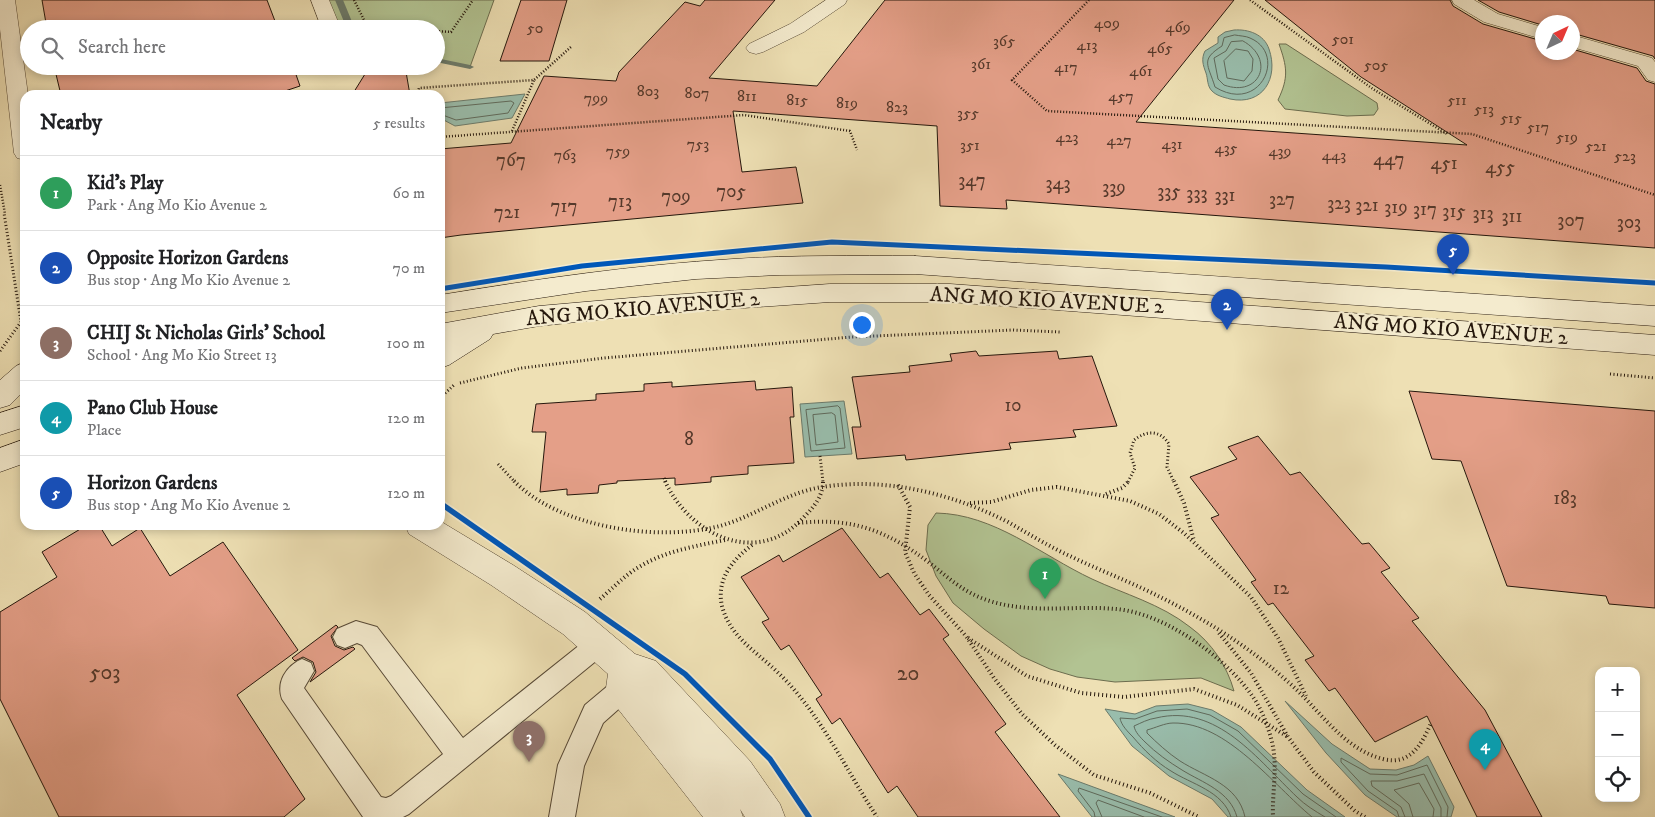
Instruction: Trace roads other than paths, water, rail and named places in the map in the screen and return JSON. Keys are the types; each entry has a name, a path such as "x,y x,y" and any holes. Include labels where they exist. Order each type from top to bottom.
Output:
{"main road":[{"path":"0,128 20,121 6,0"},
{"path":"320,0 328,20"},
{"path":"756,48 797,28 838,0"},
{"path":"1461,0 1491,18 1535,31"},
{"path":"1580,43 1652,64"},
{"name":"ANG MO KIO AVENUE 2","path":"445,303 609,279 733,268 829,264 915,265 1655,316"},
{"name":"ANG MO KIO AVENUE 2","path":"445,333 539,316 715,300 830,293 950,293 1655,345"},
{"path":"445,355 493,324"},
{"path":"0,396 20,378"},
{"path":"0,424 20,418"},
{"path":"0,460 20,453"},
{"path":"428,530 502,575 574,623 599,644 630,676 737,774 767,817"},
{"path":"630,676 725,817"}],"lane":[{"path":"345,637 356,632 369,635 461,757"},
{"path":"302,671 294,680 291,690 373,808 386,811 400,805 599,644"},
{"path":"562,817 571,765 594,714 630,676"}],"water":[{"path":"1245,30 1259,36 1267,44 1272,60 1272,70 1266,88 1251,98 1242,100 1223,97 1212,91 1208,85 1203,62 1205,51 1218,43 1218,37 1225,32"},
{"path":"525,94 512,118 455,126 445,121 445,102"},
{"path":"844,401 852,454 805,457 800,404"},
{"path":"1285,701 1332,744 1370,769 1396,770 1414,765 1428,756 1454,807 1451,817 1397,817 1365,795 1326,753"},
{"path":"1188,704 1212,710 1241,727 1307,790 1345,817 1228,817 1212,799 1169,776 1132,746 1105,709 1135,714 1156,706"},
{"path":"1058,774 1175,817 1092,817"}],"waterway":[{"path":"339,0 347,20"},
{"path":"445,62 470,67"}],"place":[{"name":"Horizon Gardens","path":"1453,275"},
{"name":"Opposite Horizon Gardens","path":"1227,330"},
{"name":"Kid's Play","path":"1045,599"},
{"name":"CHIJ St Nicholas Girls' School","path":"529,762"},
{"name":"Pano Club House","path":"1485,770"}]}
